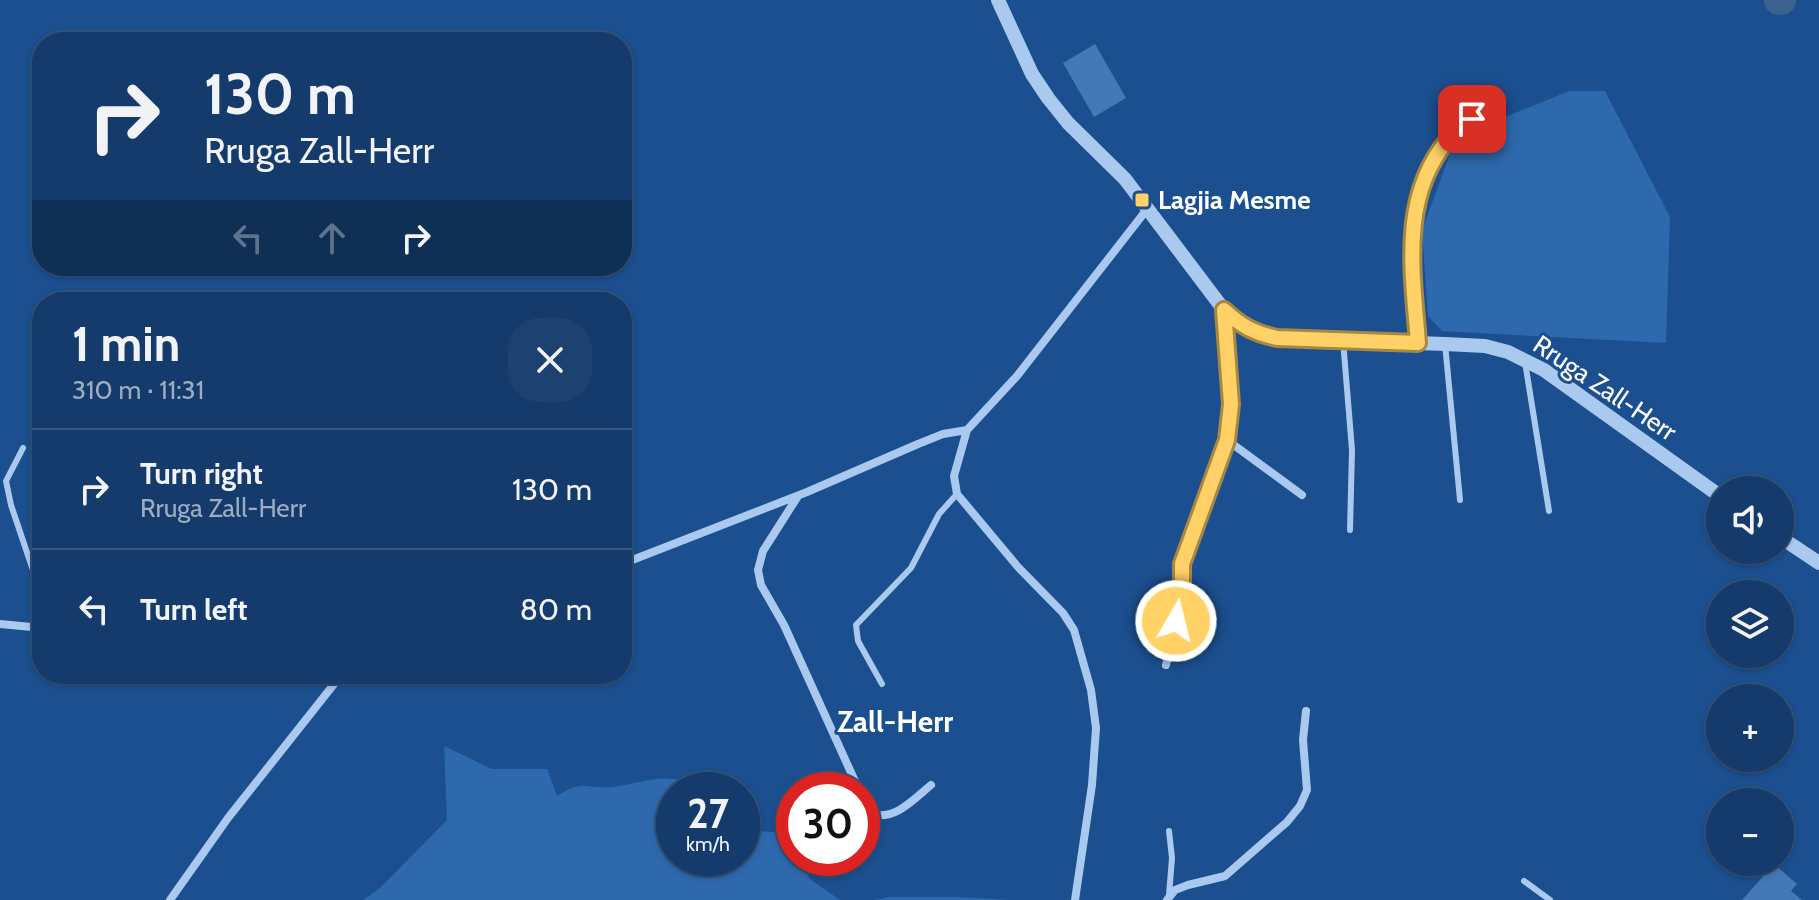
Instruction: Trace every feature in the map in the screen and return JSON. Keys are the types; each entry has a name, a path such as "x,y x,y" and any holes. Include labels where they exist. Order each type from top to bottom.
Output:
{"street":[{"name":"Rruga Zall-Herr","path":"998,0 1032,74 1048,98 1068,123 1125,179 1224,310 1239,324 1256,334 1277,338 1485,346 1525,359 1706,486"},
{"path":"1075,900 1092,785 1096,728 1091,690 1074,630 1063,613 1018,567 957,494 954,476 967,430 1017,376 1148,208"},
{"path":"1166,665 1182,598 1182,564 1227,440 1231,404 1224,310"},
{"path":"632,560 798,496 943,434 967,430"},
{"path":"1227,440 1302,495"},
{"path":"798,496 763,551 758,570 761,585 784,625 851,772"},
{"path":"1794,546 1819,563"},
{"path":"0,624 32,627"},
{"path":"170,900 228,818 334,684"},
{"path":"1168,897 1188,885 1225,876 1287,822 1300,806 1307,790 1303,740 1306,711"},
{"path":"880,816 895,812 931,785"}],"lane":[{"path":"1418,343 1411,231 1420,194 1433,163 1448,140 1472,119"},
{"path":"1343,340 1352,450 1350,530"},
{"path":"1445,344 1460,500"},
{"path":"1525,359 1549,511"},
{"path":"23,448 6,481 32,567"},
{"path":"882,684 858,641 856,625 911,568 939,514 957,494"},
{"path":"1168,897 1172,858 1169,831"},
{"path":"1524,881 1550,900"}],"shaded area":[{"path":"1569,91 1605,91 1670,217 1666,343 1442,331 1428,316 1422,230 1450,154 1486,125"},
{"path":"444,746 492,769 547,769 557,796 579,786 612,787 656,779 656,876 760,876 760,831 776,832 776,876 808,876 840,900 363,900 379,889 447,820"},
{"path":"890,897 958,897 1010,900 875,900"}],"building":[{"path":"1095,44 1126,98 1094,117 1063,63"},
{"path":"1763,876 1788,876 1797,884 1791,891 1802,900 1742,900"}],"place":[{"name":"Lagjia Mesme","path":"1142,200"}],"district":[{"name":"Zall-Herr","path":"895,721"}],"route":[{"path":"1176,621 1182,598 1182,564 1227,440 1231,404 1224,310 1256,334 1277,338 1418,343 1411,231 1420,194 1433,163 1448,140 1472,119"}]}
